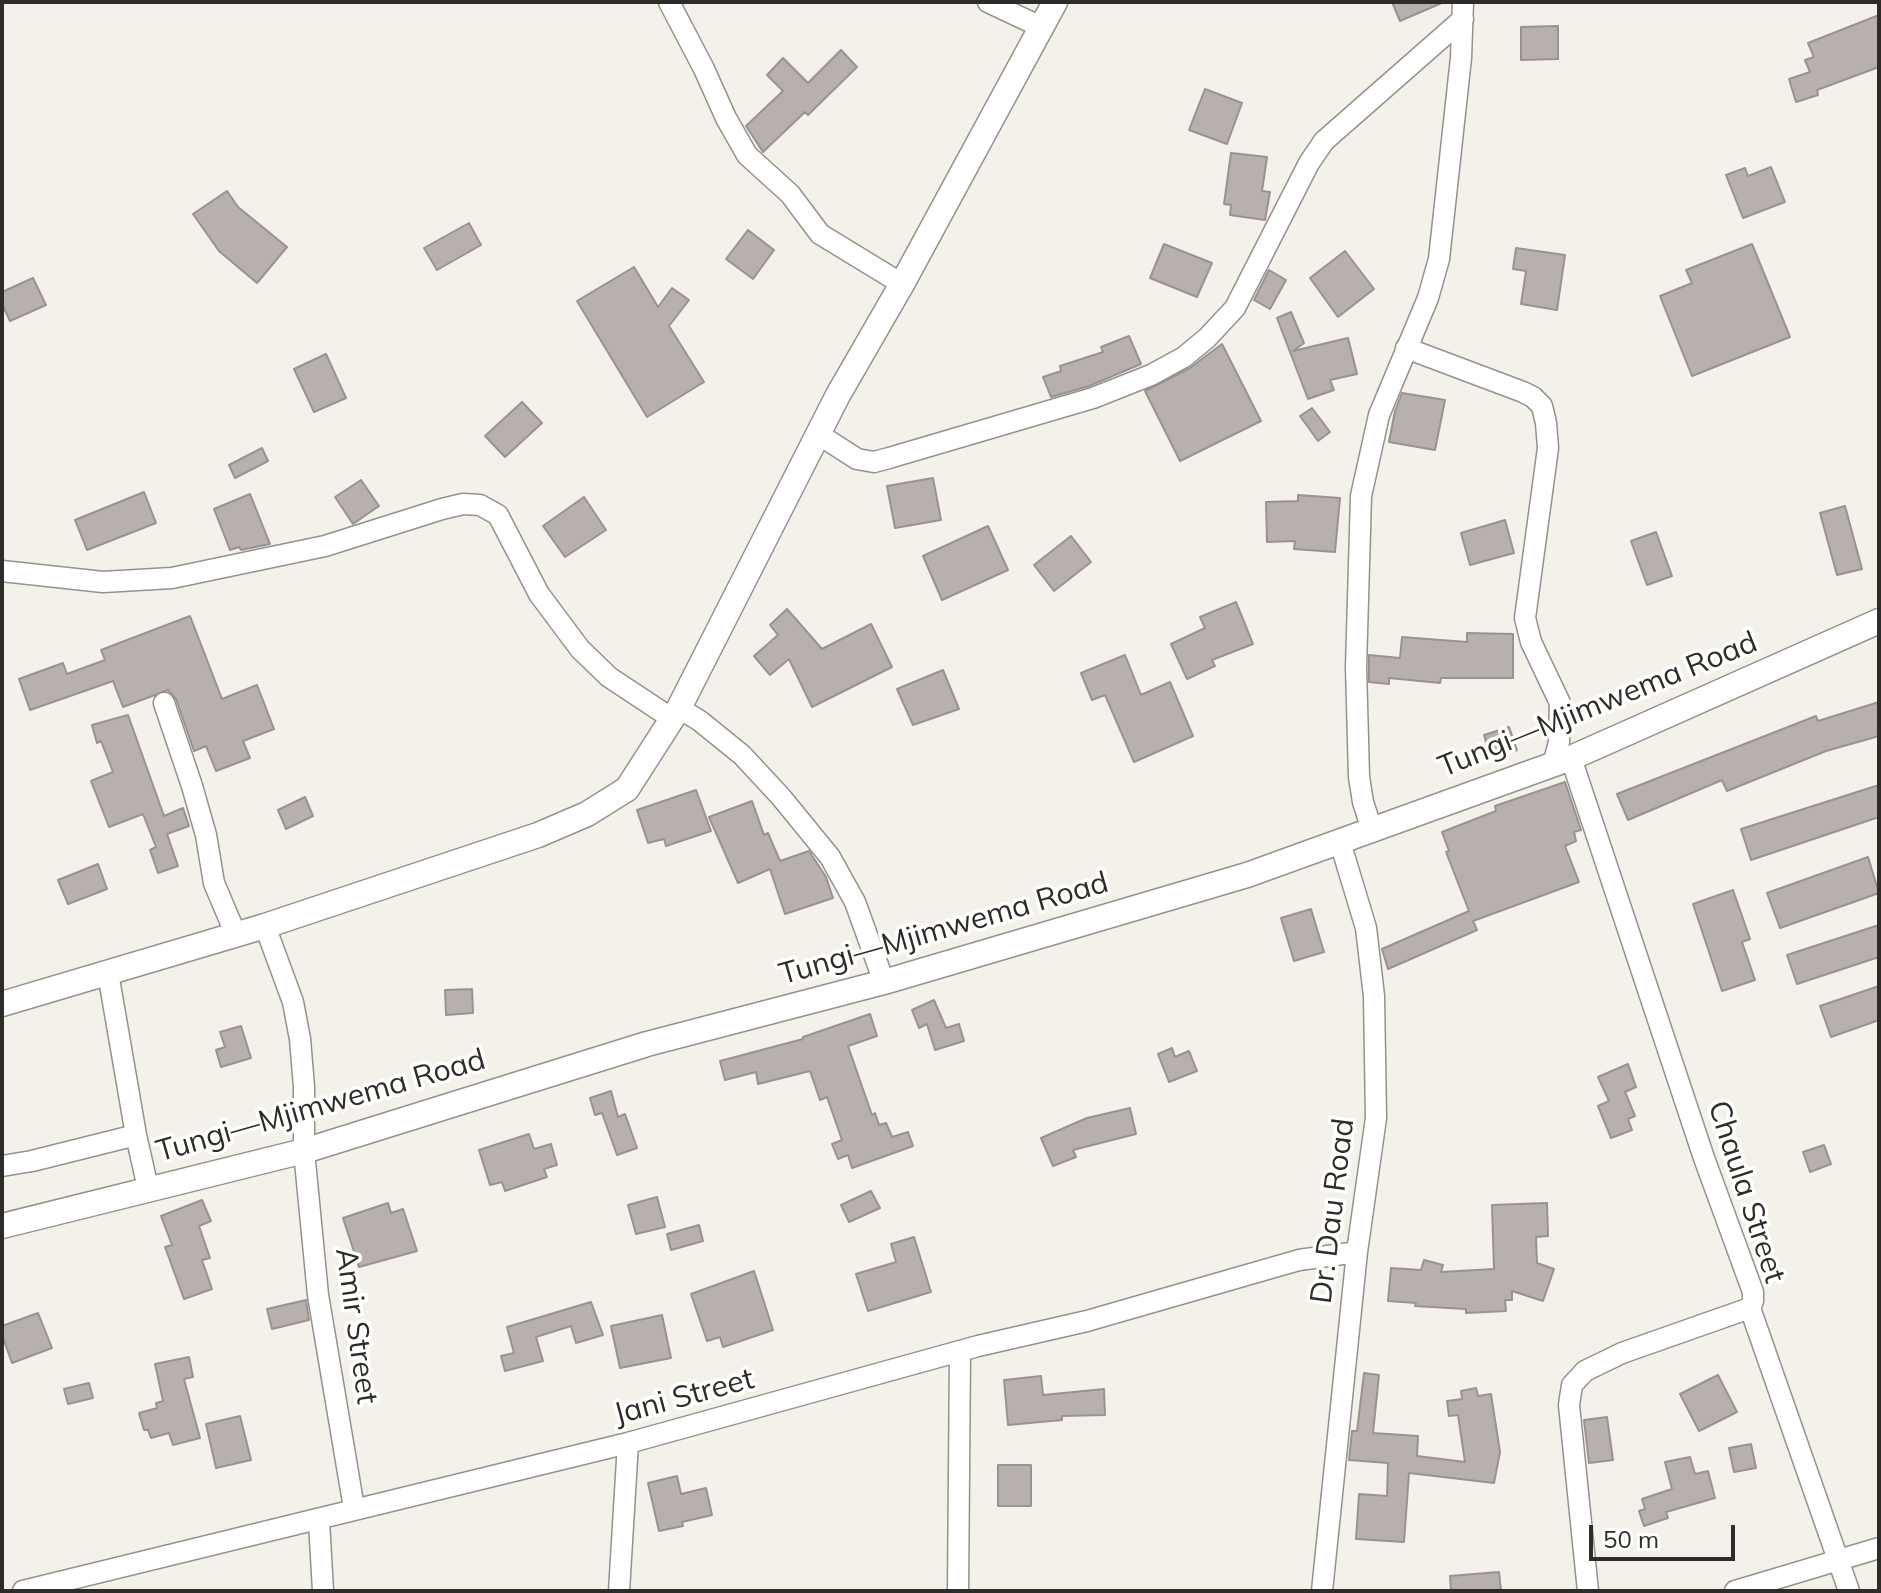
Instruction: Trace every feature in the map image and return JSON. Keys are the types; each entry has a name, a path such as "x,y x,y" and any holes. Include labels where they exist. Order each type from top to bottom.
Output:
{"street":[{"path":"669,2 747,155 790,194 820,234 902,284"},
{"path":"988,2 1041,27"},
{"path":"2,1004 265,926 538,835 587,814 627,789 675,713 818,434 1055,2"},
{"path":"818,434 857,459 874,462 1093,398 1151,375 1184,357 1235,308 1309,163 1324,141 1463,10"},
{"path":"1372,830 1359,777 1356,667 1361,496 1379,415 1428,298 1439,259 1461,58 1463,10"},
{"path":"1406,348 1523,392 1542,406 1548,448 1525,618 1531,642 1560,703 1562,761"},
{"path":"2,571 103,582 172,578 325,546 463,504 480,505 498,515 539,594 580,649 609,677 675,713 700,721 742,755 781,797 830,857 855,902 884,982"},
{"name":"Tungi—Mjimwema Road","path":"2,1226 304,1151 647,1044 884,982 1247,875 1562,761 1879,621"},
{"path":"164,703 206,835 214,883 236,935"},
{"name":"Chaula Street","path":"1562,761 1753,1292 1750,1308 1622,1353 1585,1371 1572,1385 1569,1405 1588,1591"},
{"name":"Dr. Dau Road","path":"1322,1591 1357,1252 1376,1118 1374,996 1366,928 1340,842"},
{"name":"Amir Street","path":"265,926 293,1002 300,1039 304,1151 318,1295 354,1508"},
{"path":"108,973 148,1188"},
{"path":"2,1166 136,1135"},
{"name":"Jani Street","path":"23,1591 47,1588 319,1521 354,1508 628,1443 960,1352 1087,1321 1299,1260 1357,1252"},
{"path":"1750,1308 1849,1591"},
{"path":"958,1591 960,1352"},
{"path":"619,1591 628,1443"},
{"path":"319,1521 323,1591"},
{"path":"1735,1591 1879,1548"}],"building":[{"path":"1392,2 1444,2 1400,21"},
{"path":"1879,15 1879,67 1817,90 1818,95 1796,102 1789,79 1810,72 1805,60 1814,57 1808,43"},
{"path":"1558,26 1558,59 1521,60 1521,27"},
{"path":"841,50 857,67 808,115 805,112 763,152 746,126 783,91 767,75 783,58 808,83"},
{"path":"1205,89 1242,103 1227,144 1189,130"},
{"path":"1231,153 1267,157 1262,191 1270,192 1265,220 1230,215 1231,205 1224,204"},
{"path":"1771,167 1785,202 1743,218 1726,175 1745,168 1748,176"},
{"path":"227,191 238,207 287,247 257,283 219,251 193,214"},
{"path":"469,223 481,245 437,270 424,248"},
{"path":"748,230 774,250 753,279 726,259"},
{"path":"1164,244 1212,263 1197,297 1150,278"},
{"path":"1752,244 1790,337 1692,376 1660,296 1692,283 1686,270"},
{"path":"1516,248 1565,255 1557,310 1521,304 1526,271 1513,269"},
{"path":"1345,251 1374,289 1338,317 1310,278"},
{"path":"634,267 658,307 672,288 689,300 669,326 704,382 647,417 577,301"},
{"path":"1269,270 1286,280 1270,309 1254,300"},
{"path":"33,278 46,305 10,321 2,304 2,292"},
{"path":"1291,312 1304,343 1293,351 1348,338 1357,374 1330,380 1334,390 1308,399 1277,318"},
{"path":"1129,336 1141,364 1089,386 1051,397 1043,377 1061,371 1060,366 1103,352 1101,347"},
{"path":"1222,344 1261,421 1180,461 1145,391 1190,368"},
{"path":"326,354 346,398 314,412 294,369"},
{"path":"1402,393 1445,400 1435,450 1389,442"},
{"path":"522,402 542,423 505,457 485,436"},
{"path":"1312,408 1330,432 1318,441 1300,416"},
{"path":"262,448 268,461 235,478 229,465"},
{"path":"933,478 941,520 895,528 887,486"},
{"path":"361,480 379,506 353,524 335,497"},
{"path":"144,492 156,523 87,550 75,520"},
{"path":"250,494 270,544 230,550 214,509"},
{"path":"1298,495 1340,498 1335,552 1294,549 1295,541 1267,542 1266,502 1298,501"},
{"path":"584,497 606,530 565,557 543,526"},
{"path":"1845,506 1862,569 1837,575 1820,513"},
{"path":"1505,520 1514,553 1470,565 1461,533"},
{"path":"988,526 1008,570 942,600 923,556"},
{"path":"1656,532 1672,576 1647,585 1631,541"},
{"path":"1071,536 1091,562 1054,591 1034,565"},
{"path":"1236,602 1253,644 1212,660 1215,666 1187,679 1171,644 1205,628 1200,617"},
{"path":"787,609 822,649 871,624 892,667 812,707 789,659 770,675 754,656 778,635 770,625"},
{"path":"190,616 222,699 257,685 274,729 243,741 250,758 216,771 206,746 194,751 176,699 168,690 123,707 113,681 30,710 19,679 63,663 67,674 105,660 101,650"},
{"path":"1467,633 1513,634 1513,678 1441,678 1440,683 1389,678 1389,684 1369,682 1369,655 1400,658 1402,637 1467,642"},
{"path":"1125,655 1141,695 1170,682 1193,736 1134,762 1105,695 1092,700 1081,673"},
{"path":"943,670 959,709 913,725 897,689"},
{"path":"1879,702 1879,736 1826,751 1727,791 1722,780 1628,820 1617,794 1816,716 1818,721"},
{"path":"128,715 164,816 183,808 189,826 167,834 178,866 158,873 150,850 156,847 143,814 109,827 91,781 113,772 101,741 97,743 92,725"},
{"path":"1509,727 1517,750 1491,758 1484,735"},
{"path":"1565,782 1581,830 1574,832 1576,841 1565,846 1579,882 1473,921 1477,930 1388,969 1382,949 1469,911 1446,852 1449,851 1442,832 1496,811 1495,806"},
{"path":"1879,785 1879,817 1751,860 1741,829"},
{"path":"696,790 711,831 666,846 664,839 648,843 637,810"},
{"path":"305,797 313,816 286,829 278,810"},
{"path":"752,801 764,835 768,833 780,861 809,851 826,877 833,898 785,914 770,869 738,883 709,817"},
{"path":"1868,857 1879,893 1780,928 1767,893"},
{"path":"98,864 107,889 68,904 58,880"},
{"path":"1733,890 1750,939 1742,942 1755,980 1722,991 1693,904"},
{"path":"1311,909 1324,952 1294,961 1281,918"},
{"path":"1879,925 1879,957 1797,984 1787,955"},
{"path":"1879,986 1879,1020 1831,1037 1820,1006"},
{"path":"472,989 473,1013 446,1015 445,990"},
{"path":"934,1000 946,1028 959,1024 964,1041 935,1050 927,1024 919,1028 912,1010"},
{"path":"870,1014 877,1036 848,1046 872,1115 875,1113 879,1125 886,1123 892,1137 908,1132 913,1146 852,1168 848,1155 838,1159 832,1144 842,1140 827,1097 820,1100 810,1071 758,1084 756,1072 725,1080 720,1061 803,1039"},
{"path":"241,1026 251,1058 221,1067 216,1050 225,1047 220,1032"},
{"path":"1172,1048 1175,1057 1189,1051 1197,1071 1169,1082 1158,1054"},
{"path":"1628,1064 1636,1087 1625,1092 1635,1116 1628,1119 1632,1130 1611,1138 1598,1106 1609,1101 1598,1077"},
{"path":"611,1091 618,1117 625,1114 637,1148 617,1155 602,1113 595,1115 590,1098"},
{"path":"1130,1108 1136,1134 1073,1150 1076,1157 1053,1166 1041,1138 1087,1118"},
{"path":"529,1134 534,1149 551,1144 557,1165 544,1169 547,1177 505,1191 502,1182 490,1185 479,1150"},
{"path":"1824,1145 1831,1164 1810,1172 1803,1152"},
{"path":"871,1191 880,1208 849,1222 841,1205"},
{"path":"657,1197 665,1227 636,1234 628,1205"},
{"path":"202,1200 211,1221 199,1226 210,1258 202,1260 212,1289 184,1299 165,1247 172,1245 161,1216"},
{"path":"388,1203 391,1213 403,1209 417,1251 359,1267 343,1218"},
{"path":"1547,1203 1548,1236 1536,1237 1537,1263 1554,1269 1543,1301 1512,1291 1512,1300 1505,1300 1506,1311 1466,1313 1466,1309 1388,1301 1391,1268 1421,1270 1424,1260 1443,1265 1441,1272 1494,1269 1492,1205"},
{"path":"699,1225 703,1241 671,1250 667,1234"},
{"path":"914,1237 931,1292 868,1311 856,1274 896,1262 891,1244"},
{"path":"754,1271 773,1330 723,1347 720,1337 707,1341 691,1294"},
{"path":"306,1300 309,1320 272,1329 267,1309"},
{"path":"591,1302 603,1335 576,1343 571,1326 536,1337 543,1361 505,1371 501,1356 514,1353 507,1327"},
{"path":"38,1313 52,1348 12,1363 2,1326"},
{"path":"662,1315 671,1358 620,1368 611,1326"},
{"path":"189,1357 193,1377 184,1379 200,1438 173,1445 169,1433 151,1438 148,1430 144,1430 139,1413 157,1408 156,1403 163,1401 155,1364"},
{"path":"1364,1373 1379,1375 1373,1433 1418,1436 1417,1456 1465,1462 1458,1415 1449,1416 1447,1401 1462,1399 1461,1391 1476,1388 1478,1396 1491,1394 1500,1452 1494,1483 1409,1473 1404,1542 1356,1539 1359,1494 1387,1496 1388,1463 1349,1460 1352,1431 1357,1431"},
{"path":"1718,1375 1737,1412 1699,1431 1680,1394"},
{"path":"1041,1376 1043,1395 1104,1389 1105,1415 1062,1416 1062,1420 1008,1425 1004,1380"},
{"path":"89,1383 93,1398 68,1404 64,1389"},
{"path":"240,1416 251,1460 216,1468 206,1424"},
{"path":"1607,1417 1613,1460 1589,1463 1584,1420"},
{"path":"1751,1444 1756,1468 1734,1472 1729,1448"},
{"path":"1690,1457 1695,1474 1708,1471 1715,1498 1666,1512 1668,1518 1644,1526 1639,1511 1645,1509 1642,1499 1672,1489 1665,1462"},
{"path":"998,1465 1031,1465 1031,1506 998,1506"},
{"path":"677,1476 681,1494 706,1488 712,1515 659,1531 648,1483"},
{"path":"1499,1572 1501,1591 1451,1591 1450,1576"}]}
